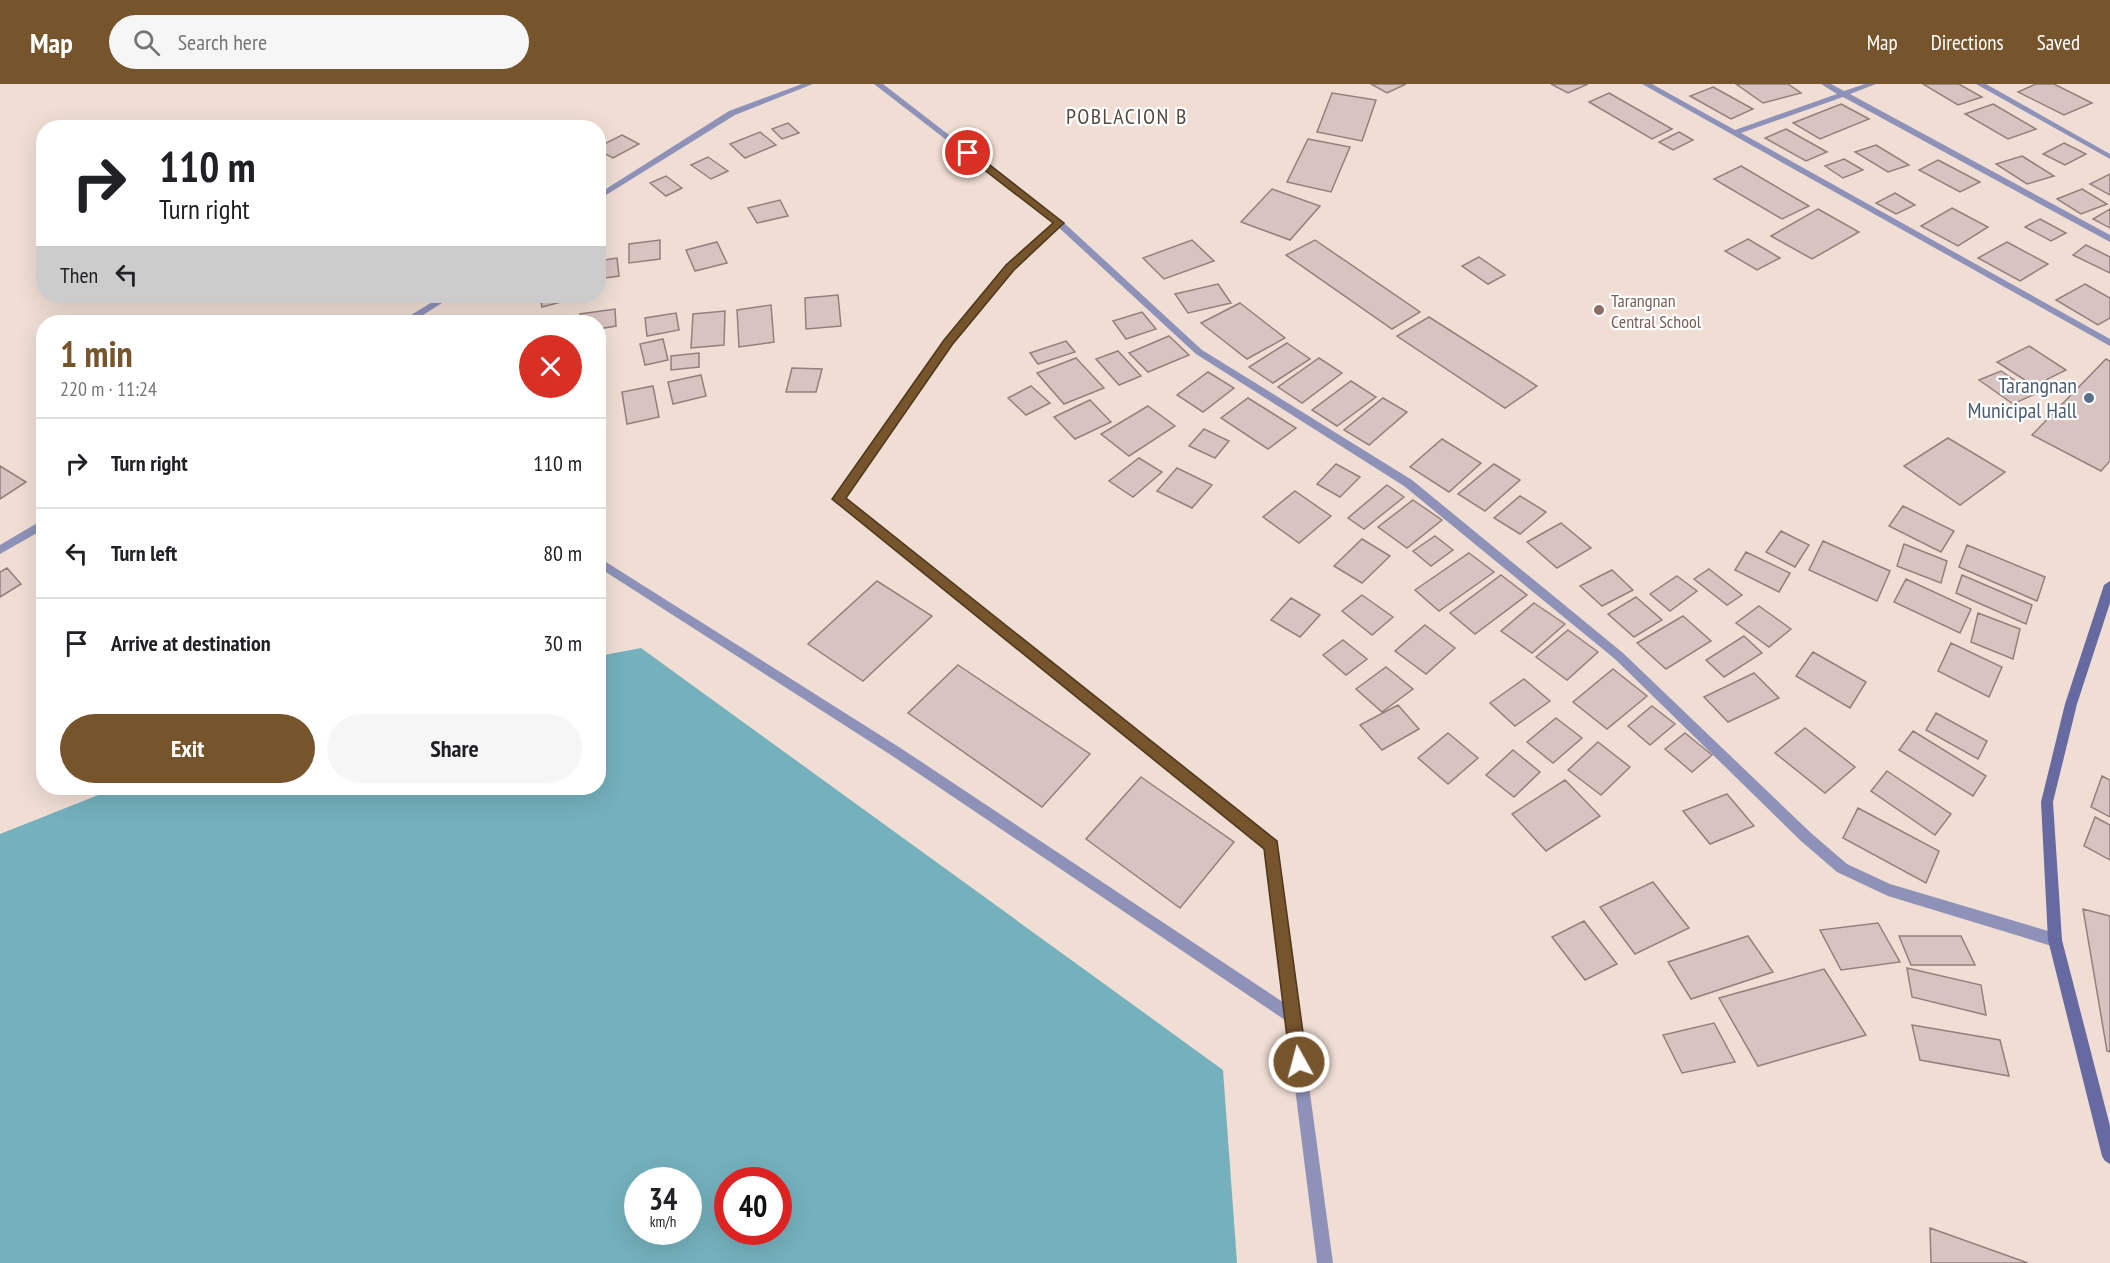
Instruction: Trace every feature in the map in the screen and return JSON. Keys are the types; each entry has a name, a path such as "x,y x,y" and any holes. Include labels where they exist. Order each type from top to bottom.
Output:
{"main road":[{"path":"2110,585 2070,704 2046,802 2055,940 2110,1156"}],"street":[{"path":"606,193 732,113 809,84"},
{"path":"878,84 1059,223 1199,352 1408,483 1619,656 1806,837 1842,868 1888,890 2055,940"},
{"path":"1646,84 2110,343"},
{"path":"1825,84 2110,238"},
{"path":"1734,134 1872,84"},
{"path":"1980,84 2110,157"},
{"path":"1059,223 1010,268 948,343 838,499 1271,846 1324,1263"},
{"path":"417,315 437,303"},
{"path":"0,550 36,528"},
{"path":"606,566 898,753 1293,1017"}],"water":[{"path":"641,648 1223,1070 1237,1263 0,1263 0,834 98,795 606,795 606,655"}],"building":[{"path":"1371,84 1406,84 1387,93"},
{"path":"1551,84 1588,84 1568,93"},
{"path":"1736,84 1788,84 1801,93 1763,103"},
{"path":"1923,84 1959,84 1982,97 1958,105"},
{"path":"2036,84 2054,84 2092,103 2064,115 2018,92"},
{"path":"1713,87 1753,109 1731,119 1690,96"},
{"path":"1332,93 1376,100 1362,141 1317,132"},
{"path":"1609,93 1672,129 1652,139 1589,102"},
{"path":"1841,104 1869,119 1820,139 1793,123"},
{"path":"1993,104 2036,129 2008,139 1965,114"},
{"path":"788,123 799,133 782,139 772,129"},
{"path":"1786,129 1827,152 1806,161 1765,138"},
{"path":"760,132 776,145 745,158 730,144"},
{"path":"1679,132 1693,140 1673,150 1659,142"},
{"path":"622,135 639,144 613,158 606,154 606,143"},
{"path":"1308,139 1350,147 1331,192 1287,182"},
{"path":"2064,143 2086,154 2065,165 2043,154"},
{"path":"1876,145 1909,165 1888,172 1855,152"},
{"path":"2022,156 2054,176 2027,184 1996,164"},
{"path":"708,157 728,171 711,179 691,165"},
{"path":"1844,159 1863,170 1843,178 1825,166"},
{"path":"1938,160 1980,182 1960,192 1919,170"},
{"path":"1741,166 1809,206 1782,219 1714,179"},
{"path":"2110,174 2110,195 2090,184"},
{"path":"666,176 682,188 666,196 650,183"},
{"path":"1272,189 1320,206 1290,240 1241,222"},
{"path":"2082,189 2107,204 2081,214 2057,199"},
{"path":"1895,193 1915,205 1896,214 1876,203"},
{"path":"780,200 788,216 757,223 748,208"},
{"path":"1952,208 1988,227 1958,246 1921,226"},
{"path":"1818,209 1859,232 1812,259 1771,236"},
{"path":"2110,209 2110,228 2093,219"},
{"path":"2040,219 2066,233 2051,241 2025,227"},
{"path":"1748,239 1780,258 1757,270 1725,251"},
{"path":"660,240 660,259 629,263 629,244"},
{"path":"1192,240 1214,261 1164,279 1143,258"},
{"path":"1315,240 1420,312 1392,329 1286,255"},
{"path":"717,242 727,263 695,271 686,250"},
{"path":"2007,242 2048,264 2020,281 1978,258"},
{"path":"2086,245 2110,257 2110,273 2073,255"},
{"path":"1479,257 1505,275 1488,284 1462,266"},
{"path":"617,258 619,276 606,278 606,260"},
{"path":"1218,284 1231,303 1188,313 1175,294"},
{"path":"2085,284 2110,298 2110,318 2098,325 2056,300"},
{"path":"838,295 841,326 806,329 805,298"},
{"path":"541,303 557,303 542,307"},
{"path":"1240,303 1285,338 1247,359 1201,323"},
{"path":"771,305 774,342 739,347 737,310"},
{"path":"615,309 616,326 606,328 606,315 580,314"},
{"path":"725,311 724,345 691,348 693,314"},
{"path":"1142,312 1156,329 1126,339 1113,321"},
{"path":"676,313 679,330 647,336 645,318"},
{"path":"1429,317 1537,386 1505,408 1397,336"},
{"path":"1169,336 1189,355 1148,372 1129,353"},
{"path":"663,339 668,360 645,365 640,344"},
{"path":"1066,341 1075,352 1038,364 1030,353"},
{"path":"1287,343 1310,359 1273,383 1249,367"},
{"path":"2029,346 2066,370 2034,386 1997,362"},
{"path":"1118,351 1141,376 1119,385 1096,359"},
{"path":"699,353 699,367 671,370 671,356"},
{"path":"1076,358 1104,388 1064,404 1037,373"},
{"path":"1319,358 1342,373 1302,403 1278,387"},
{"name":"Tarangnan Municipal Hall","path":"2106,359 2110,361 2110,461 2101,471 2032,435"},
{"path":"792,368 822,369 816,392 786,392"},
{"path":"2001,371 2035,394 2013,404 1979,380"},
{"path":"1208,372 1234,388 1203,412 1177,395"},
{"path":"701,375 706,396 673,404 668,382"},
{"path":"1351,381 1376,397 1337,426 1312,410"},
{"path":"653,386 659,417 627,424 622,392"},
{"path":"1031,386 1050,403 1026,415 1008,398"},
{"path":"1248,398 1296,428 1268,449 1221,418"},
{"path":"1383,398 1407,412 1369,445 1344,430"},
{"path":"1090,400 1111,422 1075,439 1054,417"},
{"path":"1148,406 1175,426 1129,456 1101,434"},
{"path":"1204,429 1229,441 1215,458 1189,446"},
{"path":"1948,438 2005,472 1960,505 1904,466"},
{"path":"1442,439 1481,463 1449,492 1410,467"},
{"path":"1139,458 1162,472 1133,497 1109,481"},
{"path":"1336,464 1360,477 1340,497 1317,484"},
{"path":"1494,464 1520,480 1485,511 1458,494"},
{"path":"0,466 26,482 0,499"},
{"path":"1177,468 1212,485 1192,508 1157,491"},
{"path":"1387,485 1404,497 1364,529 1348,518"},
{"path":"1295,491 1331,516 1299,543 1263,517"},
{"path":"1520,496 1546,512 1520,534 1494,518"},
{"path":"1413,500 1442,520 1407,548 1378,527"},
{"path":"1903,506 1954,531 1941,552 1889,526"},
{"path":"1561,523 1591,548 1557,568 1527,542"},
{"path":"1781,531 1809,545 1795,567 1766,552"},
{"path":"1435,536 1453,550 1431,566 1413,551"},
{"path":"1362,539 1390,556 1362,583 1334,566"},
{"path":"1823,541 1890,571 1877,601 1809,570"},
{"path":"1904,544 1947,561 1941,583 1897,566"},
{"path":"1967,545 2045,577 2037,601 1959,567"},
{"path":"1746,552 1790,573 1779,592 1735,570"},
{"path":"1469,553 1494,572 1439,611 1415,590"},
{"path":"7,568 21,584 0,597 0,572"},
{"path":"1709,569 1742,595 1727,605 1694,579"},
{"path":"1612,570 1633,590 1602,606 1580,586"},
{"path":"1501,575 1527,595 1475,634 1450,613"},
{"path":"1962,575 2032,605 2026,624 1956,593"},
{"path":"1677,576 1697,591 1670,611 1650,594"},
{"path":"1906,579 1971,609 1960,633 1894,602"},
{"path":"877,581 932,616 863,681 808,644"},
{"path":"1362,595 1393,617 1372,635 1342,611"},
{"path":"1636,597 1662,620 1634,637 1608,614"},
{"path":"1291,598 1320,615 1300,637 1271,620"},
{"path":"1534,603 1565,624 1532,653 1501,631"},
{"path":"1759,606 1791,629 1769,647 1736,623"},
{"path":"1978,613 2020,629 2013,659 1971,642"},
{"path":"1683,616 1711,641 1666,669 1637,643"},
{"path":"1425,625 1455,648 1426,674 1395,651"},
{"path":"1568,630 1598,652 1567,680 1536,657"},
{"path":"1744,636 1762,653 1724,677 1706,660"},
{"path":"1343,640 1367,659 1346,675 1323,655"},
{"path":"1951,643 2002,667 1989,697 1938,671"},
{"path":"1813,652 1866,682 1850,708 1796,676"},
{"path":"958,665 1090,754 1042,807 908,713"},
{"path":"1386,667 1413,689 1382,712 1356,689"},
{"path":"1613,669 1647,696 1607,729 1573,702"},
{"path":"1754,673 1779,698 1728,722 1704,697"},
{"path":"1524,679 1550,701 1515,726 1490,703"},
{"path":"1398,705 1419,729 1382,750 1360,725"},
{"path":"1652,706 1675,724 1650,745 1628,726"},
{"path":"1936,713 1987,741 1978,759 1926,730"},
{"path":"1556,718 1582,738 1553,763 1527,742"},
{"path":"1805,728 1855,767 1825,793 1775,753"},
{"path":"1913,731 1986,776 1973,796 1899,750"},
{"path":"1448,733 1478,758 1448,784 1418,758"},
{"path":"1685,733 1712,755 1692,772 1665,749"},
{"path":"1598,742 1630,767 1601,795 1568,770"},
{"path":"1513,750 1540,772 1514,797 1486,775"},
{"path":"1887,771 1951,814 1935,835 1871,791"},
{"path":"2102,776 2110,780 2110,817 2091,807"},
{"path":"1141,777 1234,842 1180,908 1086,839"},
{"path":"1565,780 1600,816 1546,851 1512,814"},
{"path":"1727,794 1754,826 1710,844 1683,811"},
{"path":"1858,808 1939,851 1926,883 1843,838"},
{"path":"2095,817 2110,825 2110,860 2084,846"},
{"path":"1653,882 1689,928 1635,954 1600,907"},
{"path":"2083,909 2110,916 2110,1052 2107,1051"},
{"path":"1584,921 1617,964 1585,980 1552,937"},
{"path":"1878,923 1900,962 1841,970 1820,930"},
{"path":"1748,936 1773,972 1691,999 1668,962"},
{"path":"1899,936 1961,936 1975,965 1911,965"},
{"path":"1907,968 1981,985 1986,1015 1912,997"},
{"path":"1824,969 1866,1035 1758,1066 1719,998"},
{"path":"1714,1023 1735,1062 1682,1073 1663,1035"},
{"path":"1912,1025 2000,1040 2009,1076 1920,1060"},
{"path":"1930,1228 2028,1263 1931,1263"}],"place":[{"name":"Tarangnan Central School","path":"1599,310"},
{"name":"Tarangnan Municipal Hall","path":"2089,398"}],"district":[{"name":"POBLACION B","path":"1127,116"}],"route":[{"path":"968,153 1059,223 1010,268 948,343 838,499 1271,846 1299,1062"}]}
